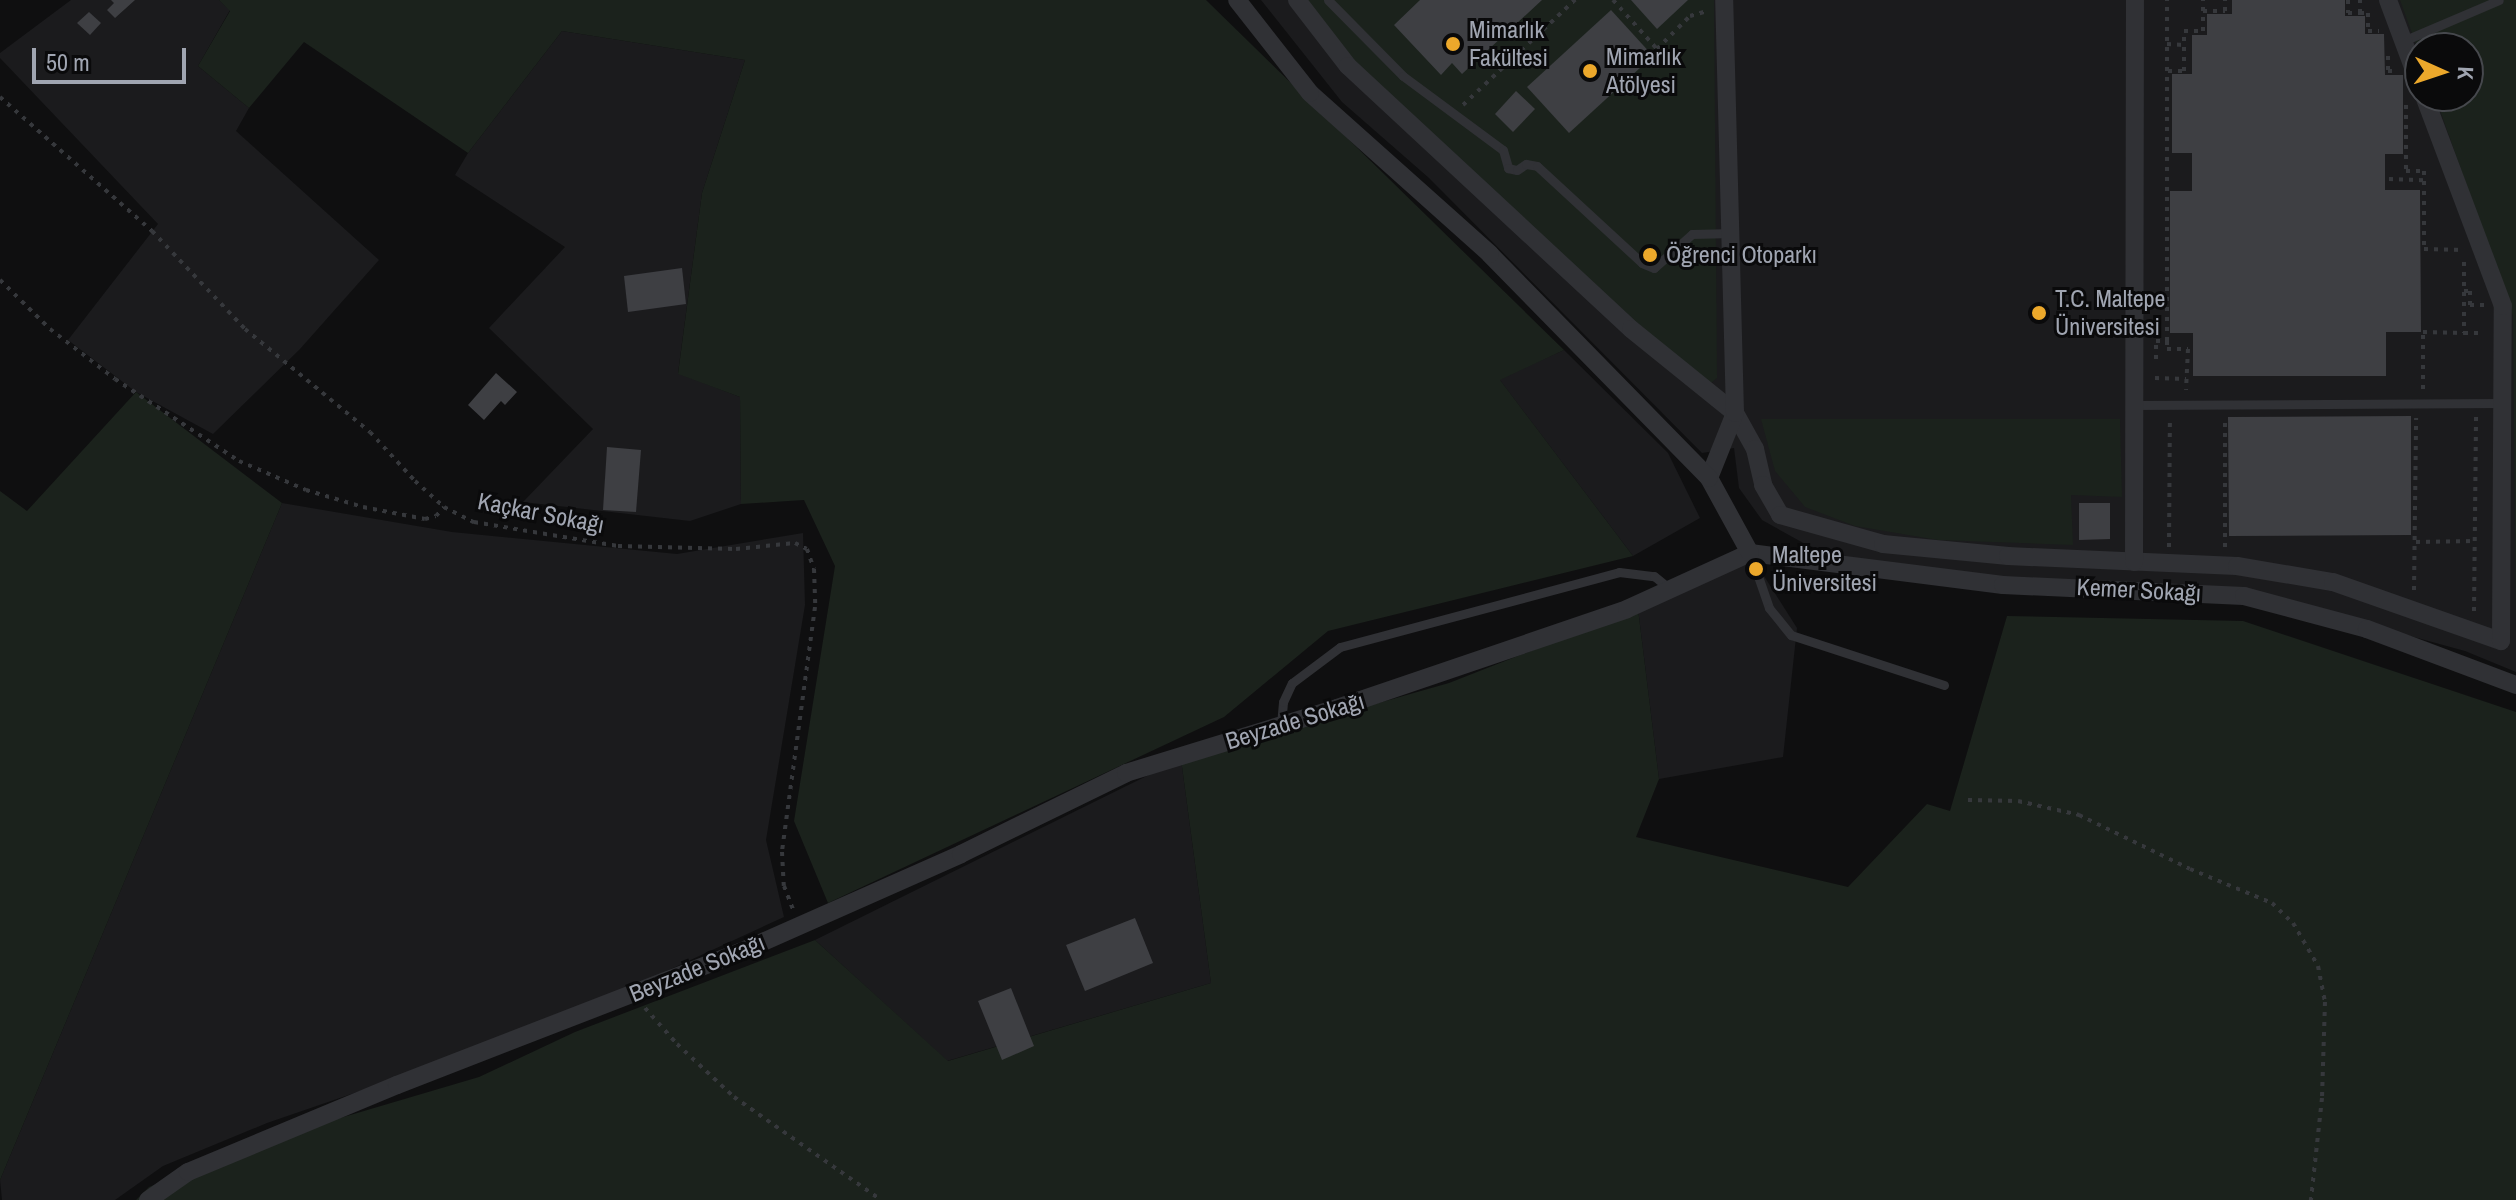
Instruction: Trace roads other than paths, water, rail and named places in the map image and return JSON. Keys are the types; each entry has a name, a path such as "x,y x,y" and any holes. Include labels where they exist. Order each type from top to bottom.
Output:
{"street":[{"path":"1237,0 1310,93 1490,254 1709,478 1750,553"},
{"path":"1297,0 1348,66 1631,329 1735,413 1755,449 1763,485 1780,515 1883,544 2008,556 2224,565 2333,582 2509,643 2501,540 2503,306 2452,172 2422,112"},
{"path":"2134,562 2135,0"},
{"path":"2388,0 2403,41"},
{"path":"1709,478 1735,413 1733,233 1724,3"},
{"name":"Beyzade Sokağı","path":"148,1200 202,1166 800,925 961,854 1126,773 1281,725 1627,609 1750,553"},
{"name":"Kemer Sokağı","path":"1750,553 2003,585 2244,596 2367,629 2516,685"}],"lane":[{"path":"1328,0 1403,76 1503,150 1508,168 1517,170 1526,164 1537,166 1642,263 1654,268 1692,234 1733,233"},
{"path":"2403,41 2499,0"},
{"path":"2134,410 2155,405 2423,404 2502,410"},
{"path":"1750,553 1769,608 1791,635 1944,685"},
{"path":"1281,725 1283,702 1292,683 1340,647 1619,572 1654,576 1670,589"}],"place":[{"name":"Mimarlık Fakültesi","path":"1453,44"},
{"name":"Mimarlık Atölyesi","path":"1590,71"},
{"name":"Öğrenci Otoparkı","path":"1650,255"},
{"name":"T.C. Maltepe Üniversitesi","path":"2039,313"},
{"name":"Maltepe Üniversitesi","path":"1756,569"}]}
